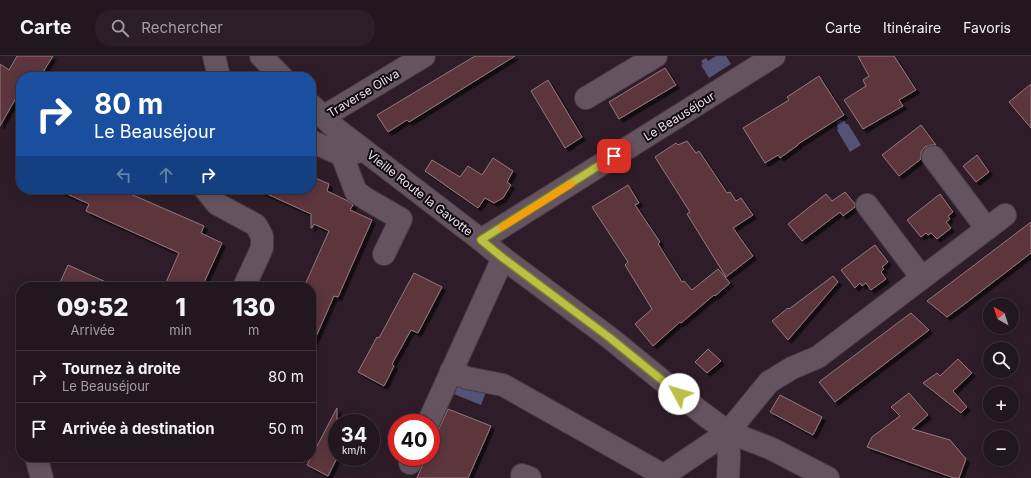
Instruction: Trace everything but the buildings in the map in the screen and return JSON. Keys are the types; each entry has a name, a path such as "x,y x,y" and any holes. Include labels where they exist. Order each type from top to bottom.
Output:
{"street":[{"path":"214,56 218,72"},
{"path":"261,56 277,72"},
{"name":"Traverse Oliva","path":"317,111 424,56"},
{"path":"586,98 656,56"},
{"name":"Le Beauséjour","path":"481,240 774,56"},
{"name":"Vieille Route la Gavotte","path":"317,111 335,128 503,258 610,338 702,413 728,432 770,448 828,478"},
{"path":"316,143 342,156 356,192 401,219 384,254"},
{"path":"342,156 350,153 366,152"},
{"path":"933,157 987,229"},
{"path":"209,194 216,204 256,224 262,236 262,248 246,282"},
{"path":"867,205 922,278"},
{"path":"452,371 467,378 504,385 662,477 728,432 769,382 792,368 818,357 1005,215"},
{"path":"432,414 503,258"},
{"path":"728,432 728,478"},
{"path":"37,462 42,478"}],"water":[{"path":"716,56 726,56 731,64 709,78 701,65 703,64 701,61 706,58 708,61"},
{"path":"842,120 848,124 861,145 850,152 837,130 838,121"},
{"path":"460,381 486,392 481,405 454,394"}],"slow traffic":[{"path":"502,227 571,184"}],"route":[{"path":"614,156 481,240 610,338 679,394"}]}
